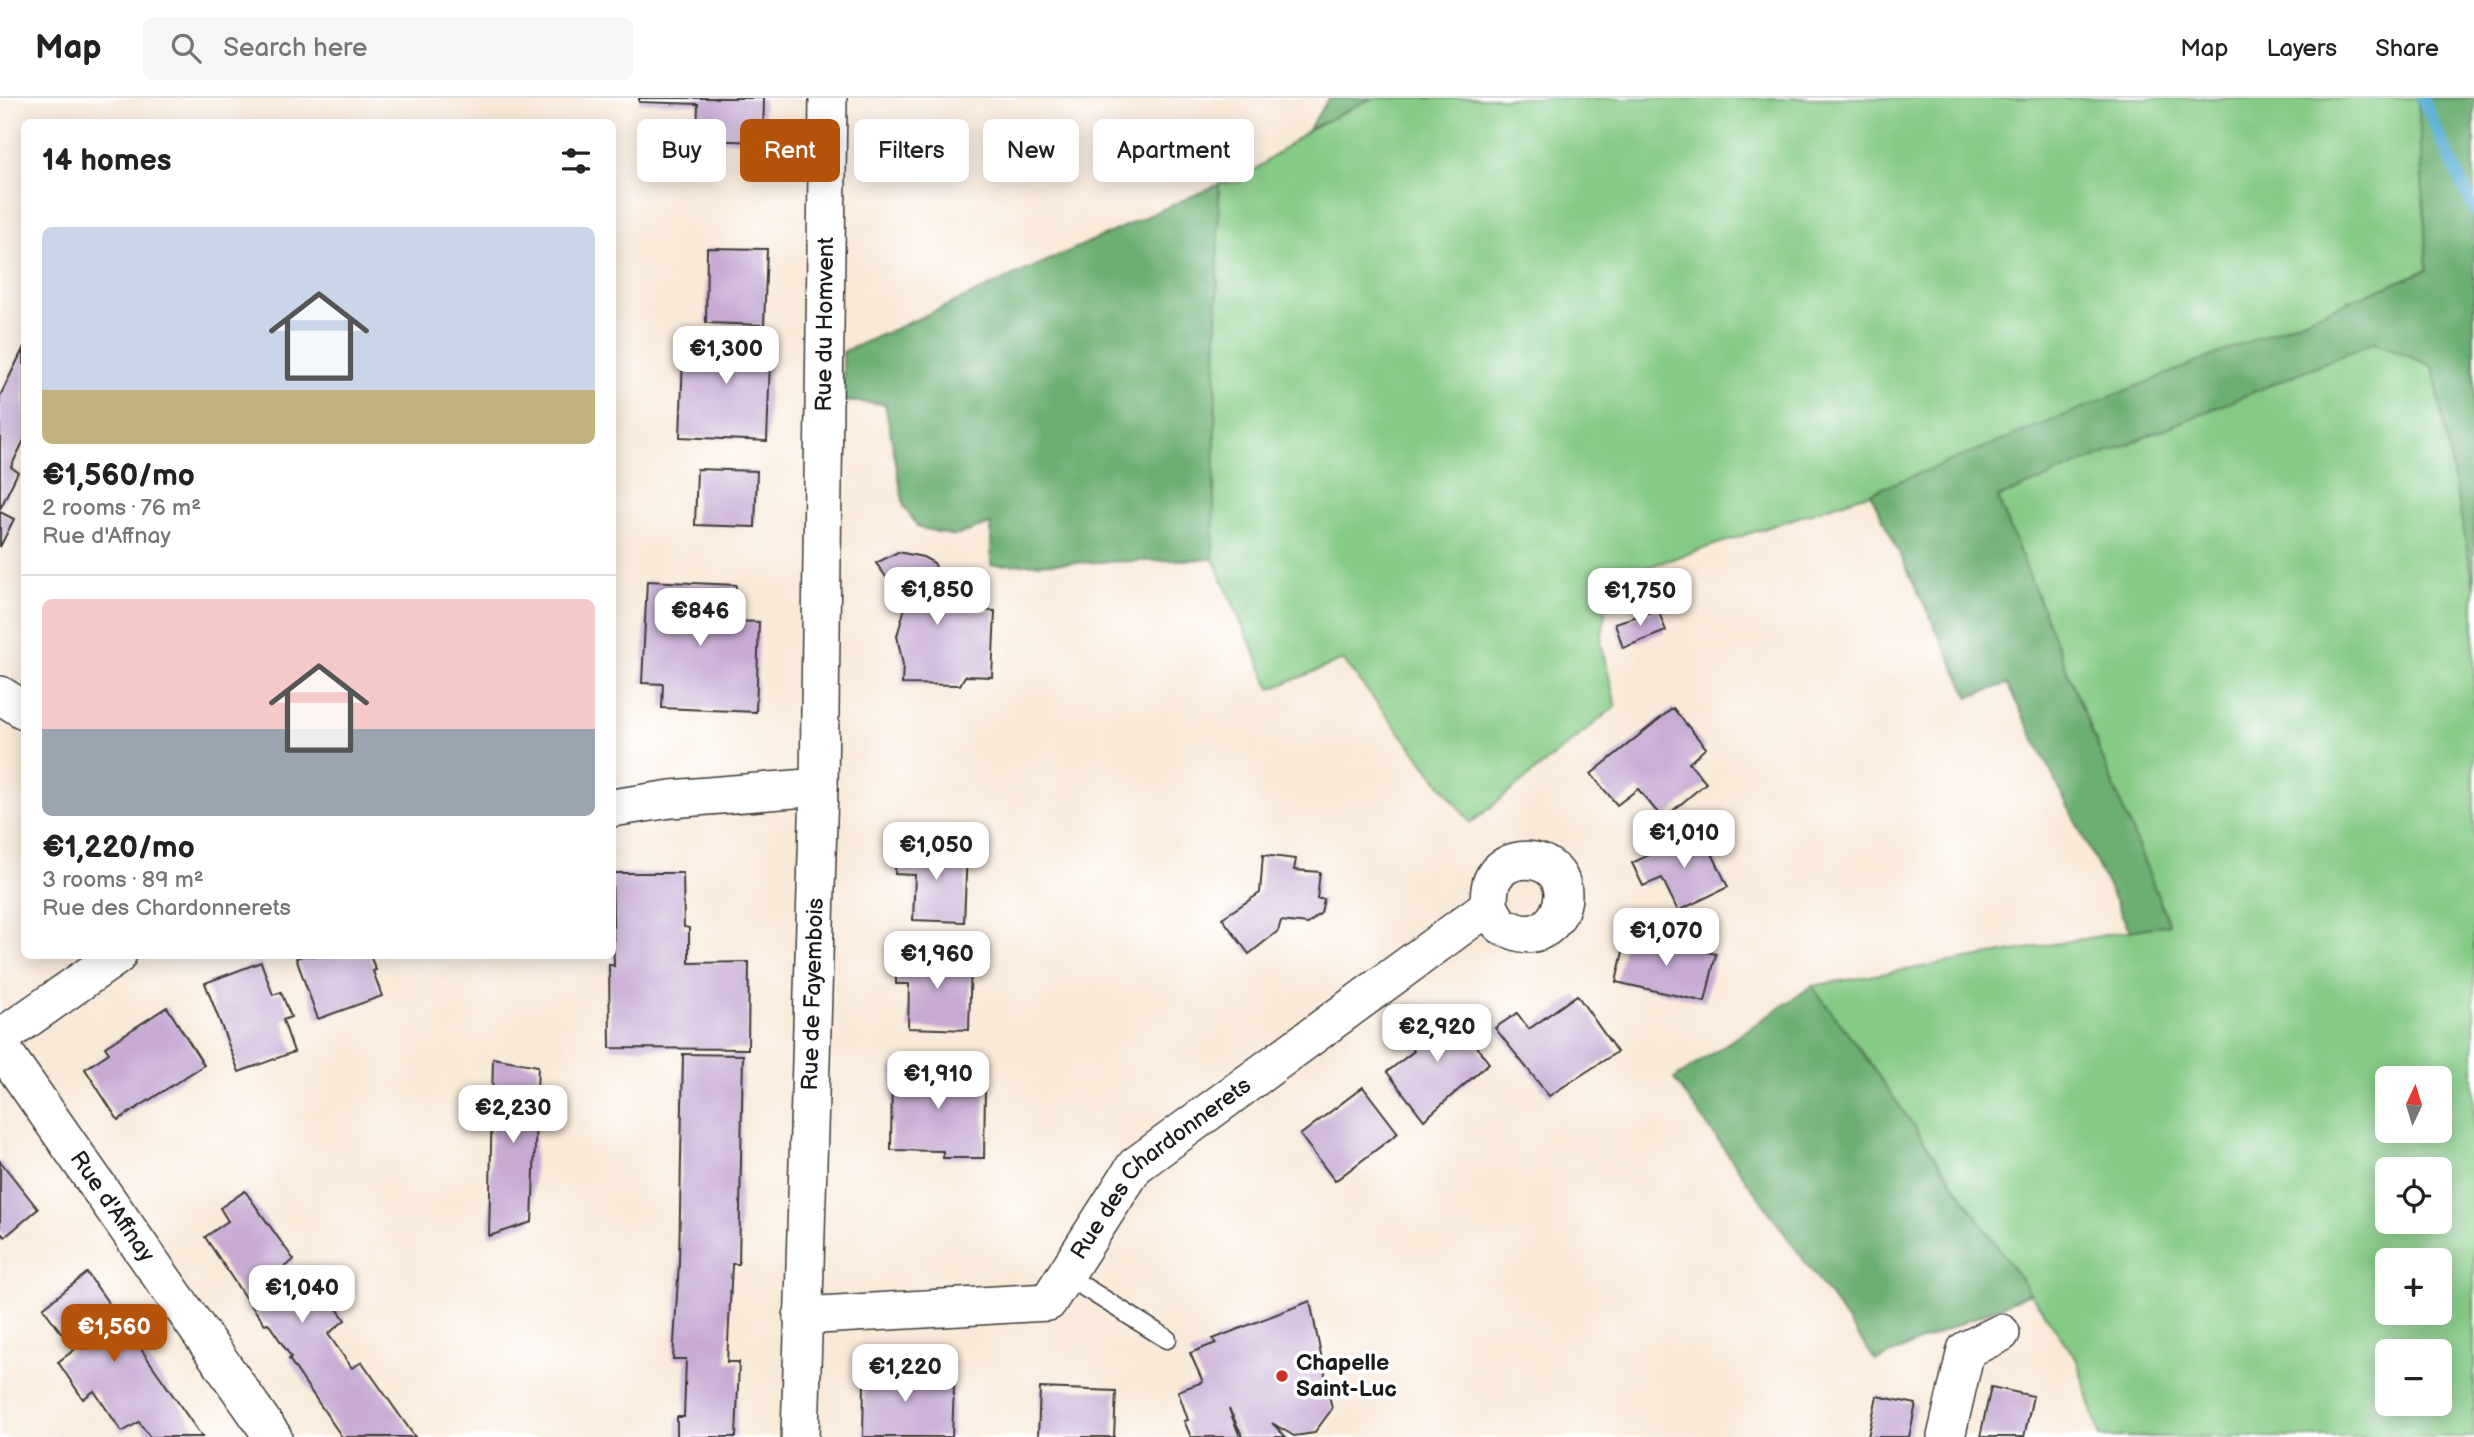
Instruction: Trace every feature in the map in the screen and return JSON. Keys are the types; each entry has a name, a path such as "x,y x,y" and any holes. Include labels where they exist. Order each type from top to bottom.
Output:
{"street":[{"name":"Rue du Homvent","path":"822,550 828,98"},
{"name":"Rue de Fayembois","path":"800,1437 819,787 822,550"},
{"path":"0,695 21,708"},
{"path":"616,807 671,799 819,787"},
{"name":"Rue des Chardonnerets","path":"802,1316 1048,1303 1135,1166 1489,906"},
{"path":"0,1038 113,959"},
{"name":"Rue d'Affnay","path":"0,1046 273,1437"},
{"path":"1946,1437 1966,1350 2001,1333"}],"lane":[{"path":"1065,1275 1167,1339"}],"green space":[{"path":"1329,98 1372,98 1308,130"},
{"path":"1372,98 2420,98 2431,269 1937,471 1633,572 1606,604 1601,643 1616,706 1471,823 1343,660 1271,689 1213,559 1219,184 1254,182 1254,171 1308,130"},
{"path":"2418,98 2474,98 2474,586 2433,366 2374,342 1998,498 2169,924 2130,931 2007,684 1969,697 1870,493 2427,270"},
{"path":"1219,184 1213,559 991,565 991,524 954,536 918,527 904,506 885,404 843,401 843,352"},
{"path":"2374,342 2433,366 2474,586 2474,1437 2100,1437 2077,1360 1854,1041 1812,986 2169,924 1998,498"},
{"path":"1812,986 1854,1041 2030,1293 1876,1361 1674,1079"}],"building":[{"path":"639,98 764,98 764,119 740,119 740,141 726,141 726,119 698,119 698,104 639,102"},
{"path":"707,248 767,249 764,325 706,323"},
{"path":"684,330 771,334 767,441 680,437"},
{"path":"21,353 21,446 11,467 18,472 0,509 0,396"},
{"path":"697,469 757,471 755,527 695,525"},
{"path":"0,512 14,519 0,547"},
{"path":"898,552 923,557 934,563 944,583 944,603 964,602 964,610 995,611 992,677 965,676 960,685 902,684 903,665 897,636 906,604 876,563"},
{"path":"647,581 736,585 734,621 759,622 756,712 662,708 663,684 642,683"},
{"path":"1658,610 1666,631 1623,648 1615,623"},
{"path":"1673,708 1706,748 1689,763 1706,783 1663,819 1638,789 1617,805 1591,774"},
{"path":"1701,830 1728,887 1678,911 1662,878 1643,886 1632,863"},
{"path":"896,847 967,851 964,922 913,920 915,875 895,874"},
{"path":"1263,855 1296,859 1294,870 1320,872 1317,899 1324,899 1321,913 1308,924 1281,921 1278,931 1249,954 1222,918 1260,893"},
{"path":"616,873 683,873 684,927 689,928 689,963 749,962 748,1049 610,1048 609,964 614,966"},
{"path":"1627,934 1716,954 1705,1002 1616,982"},
{"path":"896,955 971,957 969,1030 908,1028 909,984 896,984"},
{"path":"296,959 371,959 382,996 318,1019"},
{"path":"261,962 273,995 281,992 291,1017 283,1020 294,1052 239,1072 205,983"},
{"path":"1577,995 1617,1052 1549,1096 1495,1028 1517,1013 1529,1029"},
{"path":"167,1007 204,1065 118,1120 85,1069 109,1053 105,1047"},
{"path":"1447,1009 1489,1063 1424,1120 1387,1072 1414,1051 1406,1040"},
{"path":"683,1054 743,1055 739,1264 732,1264 727,1362 739,1362 736,1437 677,1437 677,1417 684,1417 686,1359 673,1359 679,1263"},
{"path":"493,1058 538,1066 532,1222 489,1236"},
{"path":"892,1066 979,1067 979,1088 985,1088 984,1158 943,1158 943,1151 891,1150"},
{"path":"1363,1087 1398,1133 1335,1181 1300,1135"},
{"path":"0,1161 38,1209 5,1237 0,1232"},
{"path":"245,1191 294,1260 278,1271 300,1300 321,1286 345,1320 328,1334 352,1368 362,1362 415,1437 342,1437 268,1323 265,1324 244,1296 205,1237 228,1221 220,1208"},
{"path":"87,1273 202,1437 150,1437 139,1422 122,1432 94,1391 83,1399 58,1362 74,1350 43,1308"},
{"name":"Chapelle Saint-Luc","path":"1310,1301 1332,1409 1314,1433 1294,1436 1272,1423 1286,1437 1243,1437 1229,1409 1240,1437 1191,1437 1184,1421 1188,1420 1178,1391 1203,1382 1190,1353 1216,1343 1213,1339"},
{"path":"862,1365 919,1365 922,1385 954,1386 952,1437 863,1437"},
{"path":"1991,1387 2033,1396 2024,1437 1980,1437"},
{"path":"1040,1388 1116,1391 1114,1437 1038,1437"},
{"path":"1877,1396 1916,1404 1909,1437 1868,1437"}],"waterway":[{"path":"2422,98 2474,210"}],"place":[{"name":"Chapelle Saint-Luc","path":"1282,1376"}]}
